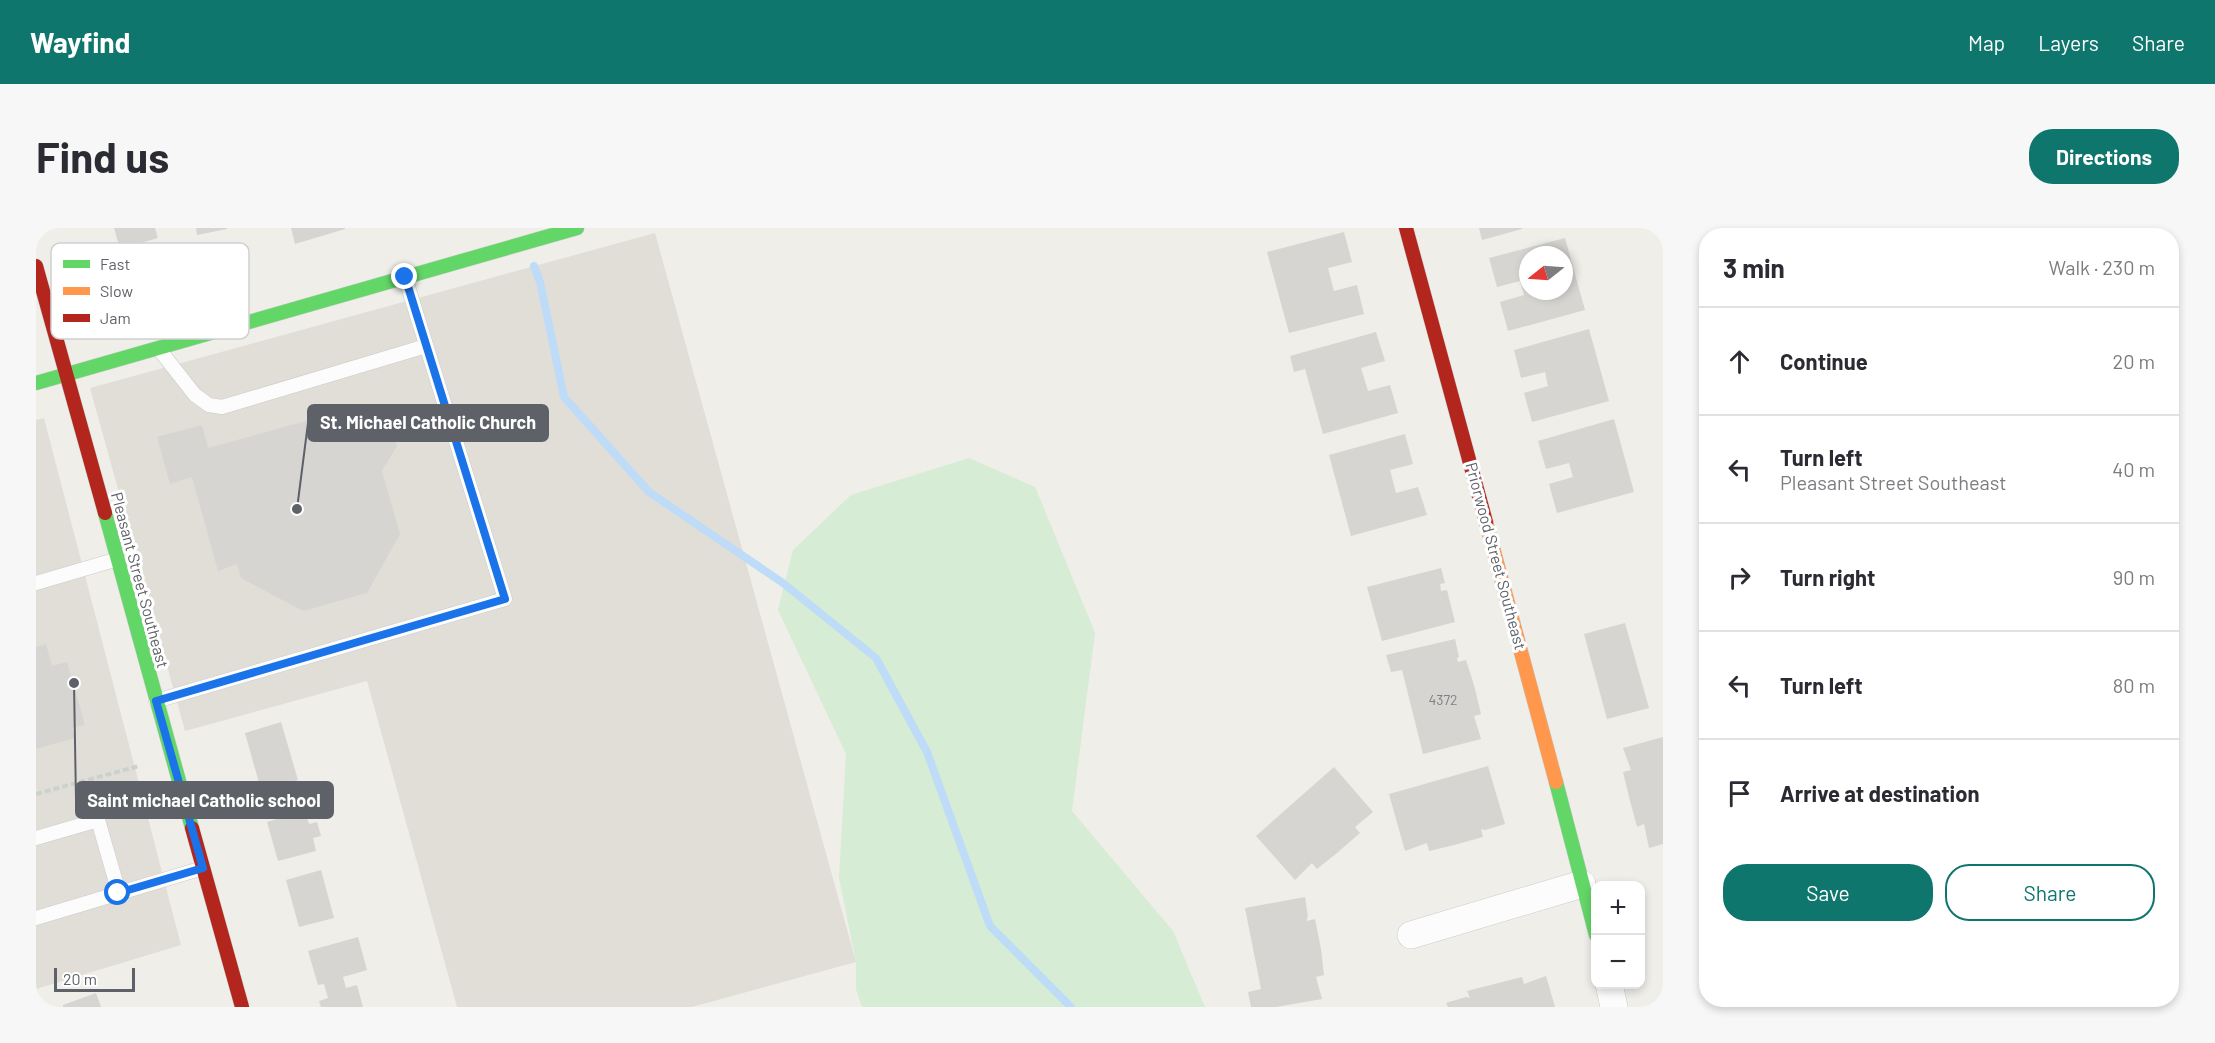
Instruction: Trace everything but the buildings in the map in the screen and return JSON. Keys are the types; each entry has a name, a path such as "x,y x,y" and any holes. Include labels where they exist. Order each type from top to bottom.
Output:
{"street":[{"path":"249,322 578,228"},
{"name":"Priorwood Street Southeast","path":"1406,228 1514,622 1591,917"},
{"name":"Pleasant Street Southeast","path":"36,266 51,320"},
{"name":"Pleasant Street Southeast","path":"56,339 242,1007"},
{"path":"36,383 189,339"},
{"path":"1411,935 1582,884"},
{"path":"1609,989 1614,1007"}],"lane":[{"path":"156,701 505,599 405,277"},
{"path":"158,348 195,395 209,405 222,407 426,346"},
{"path":"36,583 118,560"},
{"path":"36,838 98,820 118,893"},
{"path":"36,918 203,868"}],"path":[{"path":"36,794 139,766"}],"shaded area":[{"path":"655,233 856,962 692,1007 457,1007 367,681 185,731 90,388"},
{"path":"44,418 181,945 36,989 36,420"}],"green space":[{"path":"969,458 1035,487 1095,633 1072,811 1173,931 1205,1007 862,1007 856,989 856,962 839,878 846,754 778,610 793,550 851,495"}],"waterway":[{"path":"534,266 540,282 564,397 649,492 783,583 876,658 927,752 990,926 1071,1007"}],"traffic: fast":[{"path":"249,322 577,228"},
{"path":"36,383 190,339"},
{"path":"105,513 192,828"},
{"path":"1556,782 1591,916"}],"traffic: slow":[{"path":"1486,522 1556,782"}],"traffic: jam":[{"path":"1406,228 1486,522"},
{"path":"36,266 51,320"},
{"path":"56,339 105,513"},
{"path":"192,828 242,1007"}],"place":[{"name":"St. Michael Catholic Church","path":"297,509"},
{"name":"Saint michael Catholic school","path":"74,683"}],"route":[{"path":"118,893 203,868 156,701 505,599 405,277"}]}
